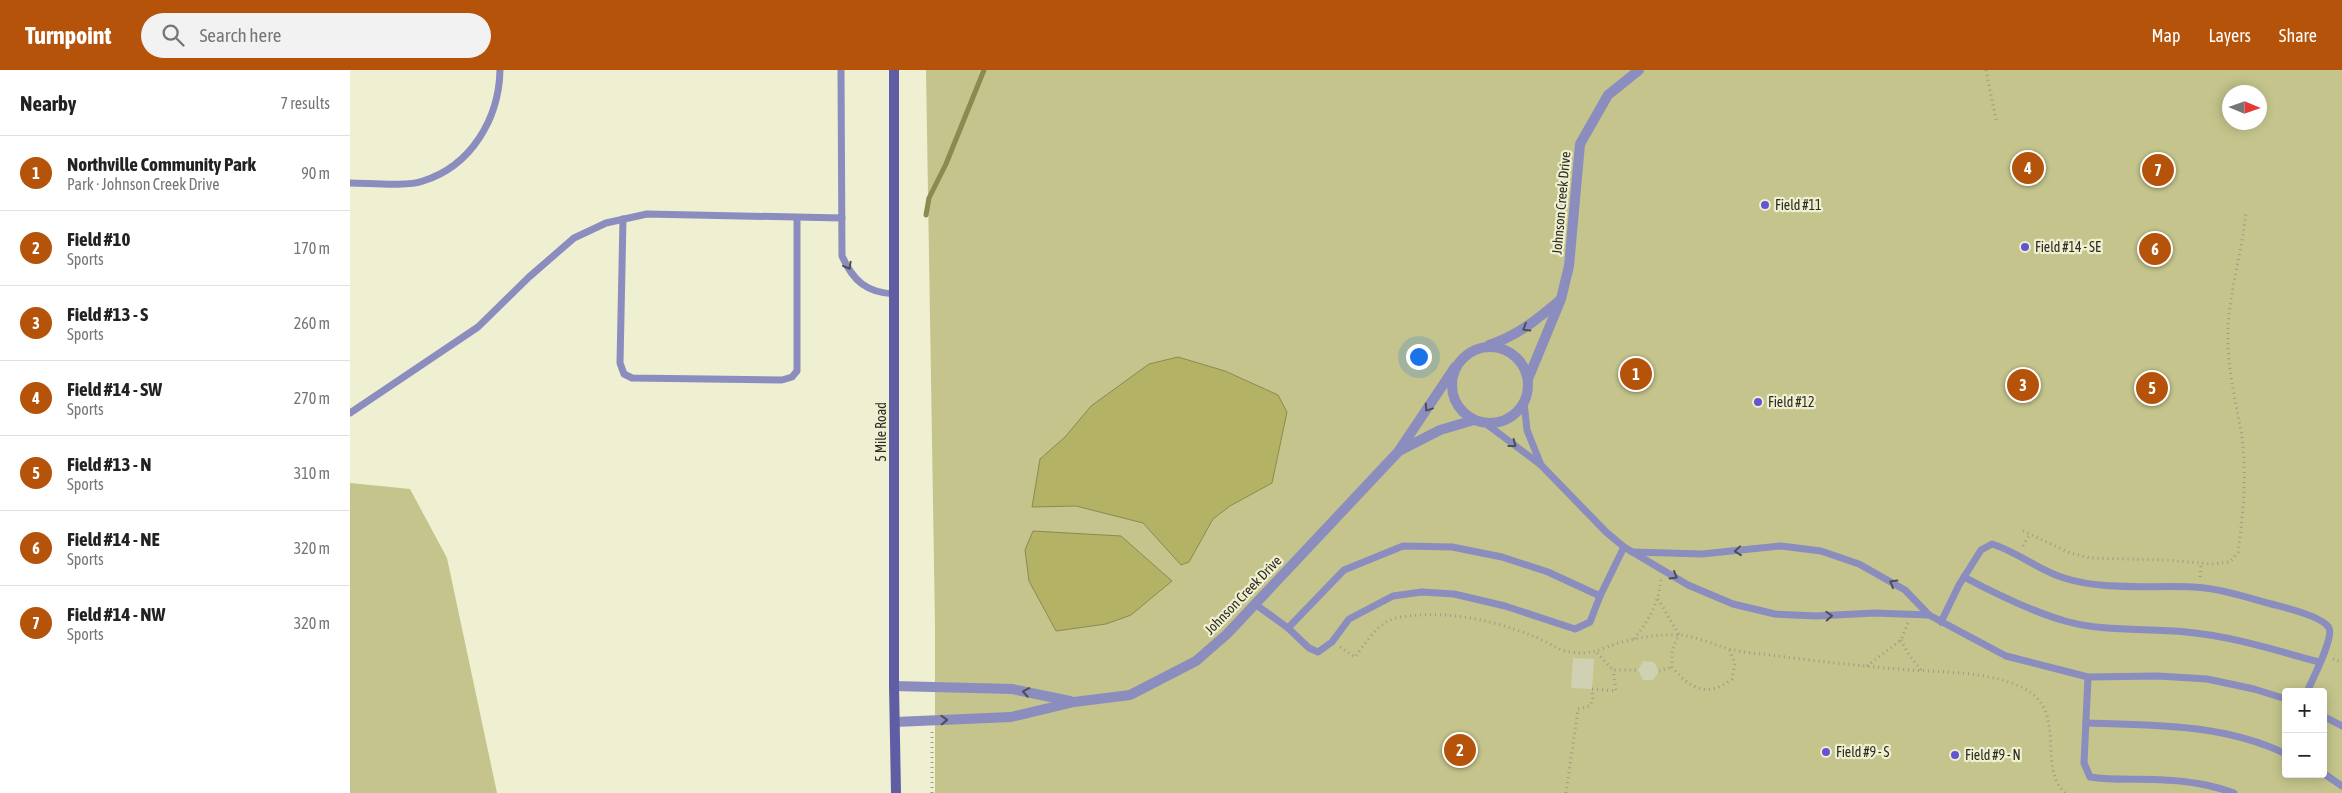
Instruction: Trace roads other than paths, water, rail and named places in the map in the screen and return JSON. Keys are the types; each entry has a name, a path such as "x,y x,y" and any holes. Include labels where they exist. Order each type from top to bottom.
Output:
{"street":[{"name":"5 Mile Road","path":"894,70 894,686 896,793"},
{"name":"Johnson Creek Drive","path":"1528,379 1561,299 1569,266 1580,144 1608,95 1639,70"},
{"path":"1484,347 1496,347 1507,350 1524,367 1528,379 1528,390 1524,402 1518,411 1497,423 1485,423 1474,420 1464,413 1456,403 1452,392 1452,379 1456,367 1472,350 1506,340 1532,324 1561,299"},
{"name":"Johnson Creek Drive","path":"895,722 1011,717 1074,702 1130,695 1196,662 1255,604 1398,452 1456,367"},
{"name":"Johnson Creek Drive","path":"1398,452 1440,430 1474,420"},
{"name":"Johnson Creek Drive","path":"894,686 1005,689 1074,702"}],"lane":[{"path":"350,183 421,182 442,173 466,154 482,135 494,113 500,89 500,70"},
{"path":"841,70 842,256 848,270 864,286 879,293 894,294"},
{"path":"350,413 478,327 528,277 574,238 606,223 647,214 842,218"},
{"path":"623,219 620,363 624,374 632,378 782,380 792,377 797,371 797,218"},
{"path":"1524,402 1528,430 1542,465"},
{"path":"1485,423 1542,465 1606,532 1624,547 1688,585 1733,604 1775,614 1816,616 1874,613 1929,615"},
{"path":"1941,622 1964,577 1981,550 1992,544 2004,547 2034,565 2065,579 2102,585 2195,587 2215,590 2278,605 2324,621 2330,629 2330,639 2309,688"},
{"path":"1288,628 1344,570 1403,546 1452,547 1502,556 1548,572 1600,596"},
{"path":"1632,552 1702,554 1782,546 1821,551 1860,564 1905,590 1929,615 2006,656 2088,677 2158,676 2207,679 2254,689 2282,699"},
{"path":"1255,604 1288,628 1308,648 1318,652 1332,642 1349,619 1393,596 1422,592 1454,594 1505,606 1575,629 1590,622 1600,596 1624,547"},
{"path":"1964,577 1996,594 2064,621 2098,628 2185,632 2228,638 2319,662"},
{"path":"2088,677 2084,763 2090,777 2164,780 2216,786 2234,793"},
{"path":"2327,718 2342,726"},
{"path":"2086,724 2164,724 2220,732 2272,747 2282,752"},
{"path":"2327,776 2342,786"}],"waterway":[{"path":"926,215 929,198 946,164 984,70"}],"place":[{"name":"Field #14 - SW","path":"2028,168"},
{"name":"Field #14 - NW","path":"2158,170"},
{"name":"Field #11","path":"1765,205"},
{"name":"Field #14 - SE","path":"2025,247"},
{"name":"Field #14 - NE","path":"2155,249"},
{"name":"Northville Community Park","path":"1636,374"},
{"name":"Field #13 - S","path":"2023,385"},
{"name":"Field #13 - N","path":"2152,388"},
{"name":"Field #12","path":"1758,402"},
{"name":"Field #10","path":"1460,750"},
{"name":"Field #9 - S","path":"1826,752"},
{"name":"Field #9 - N","path":"1955,755"}]}
